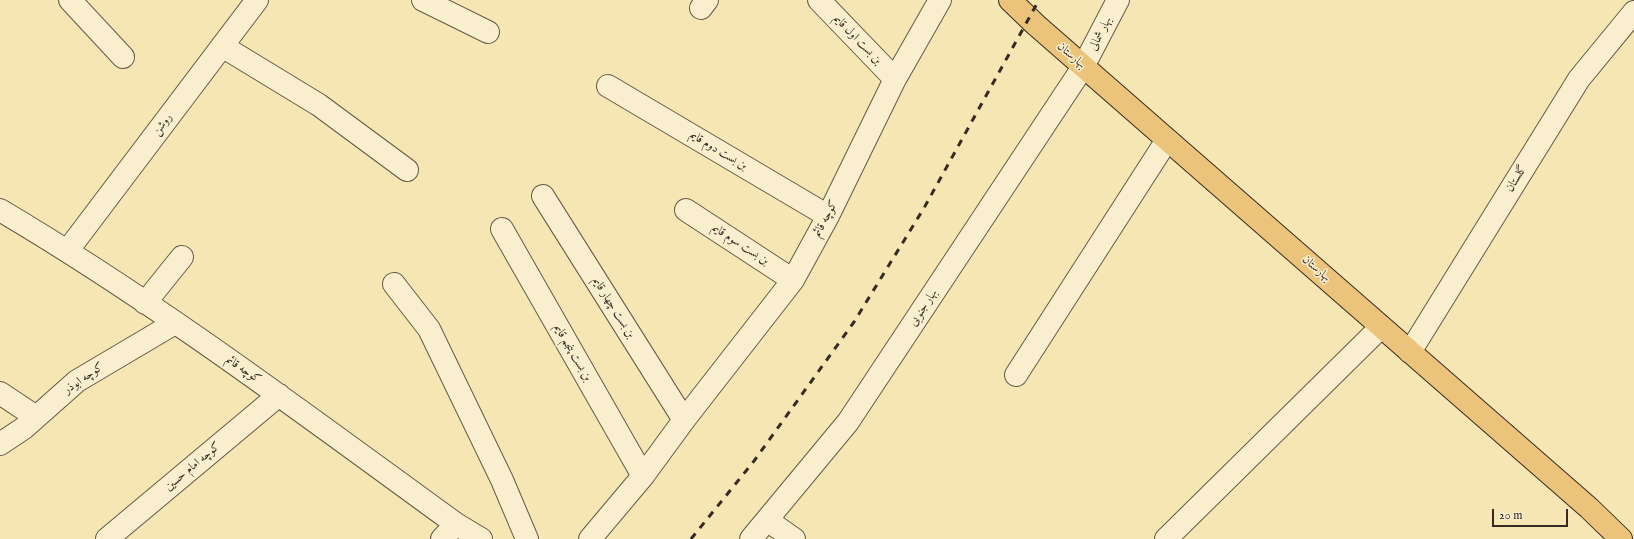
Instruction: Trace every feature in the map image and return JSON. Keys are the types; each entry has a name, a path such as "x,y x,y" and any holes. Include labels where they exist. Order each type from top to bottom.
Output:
{"main road":[{"name":"بهارستان","path":"1010,0 1036,26 1589,508 1621,539"}],"street":[{"path":"70,0 123,56"},
{"name":"روشن","path":"68,250 257,0"},
{"path":"423,0 488,32"},
{"name":"بن بست اول قایم","path":"819,0 895,79"},
{"name":"کوچه قائم","path":"590,539 642,476 793,280 828,216 895,79 940,0"},
{"name":"بهار شمالی","path":"1083,67 1118,0"},
{"name":"گلستان","path":"1410,352 1579,79 1634,12"},
{"path":"222,46 319,105 407,170"},
{"name":"بهار جنوبی","path":"751,539 848,422 1083,67"},
{"name":"بن بست دوم قایم","path":"608,86 828,216"},
{"path":"1016,375 1167,140"},
{"name":"بن بست چهار قایم","path":"543,196 684,420"},
{"name":"کوچه قائم","path":"0,210 68,250 279,395 449,532 481,539"},
{"name":"بن بست سوم قایم","path":"686,210 793,280"},
{"name":"بن بست پنجم قایم","path":"502,229 642,476"},
{"path":"145,303 182,257"},
{"path":"394,284 428,329 502,480 527,539"},
{"name":"کوچه ابوذر","path":"0,444 36,417 77,381 175,323"},
{"path":"1166,539 1381,327"},
{"path":"0,393 36,417"},
{"name":"کوچه امام حسین","path":"107,539 279,395"},
{"path":"767,520 794,539"}],"railway":[{"path":"691,539 754,461 854,322 924,208 1039,0"}]}
